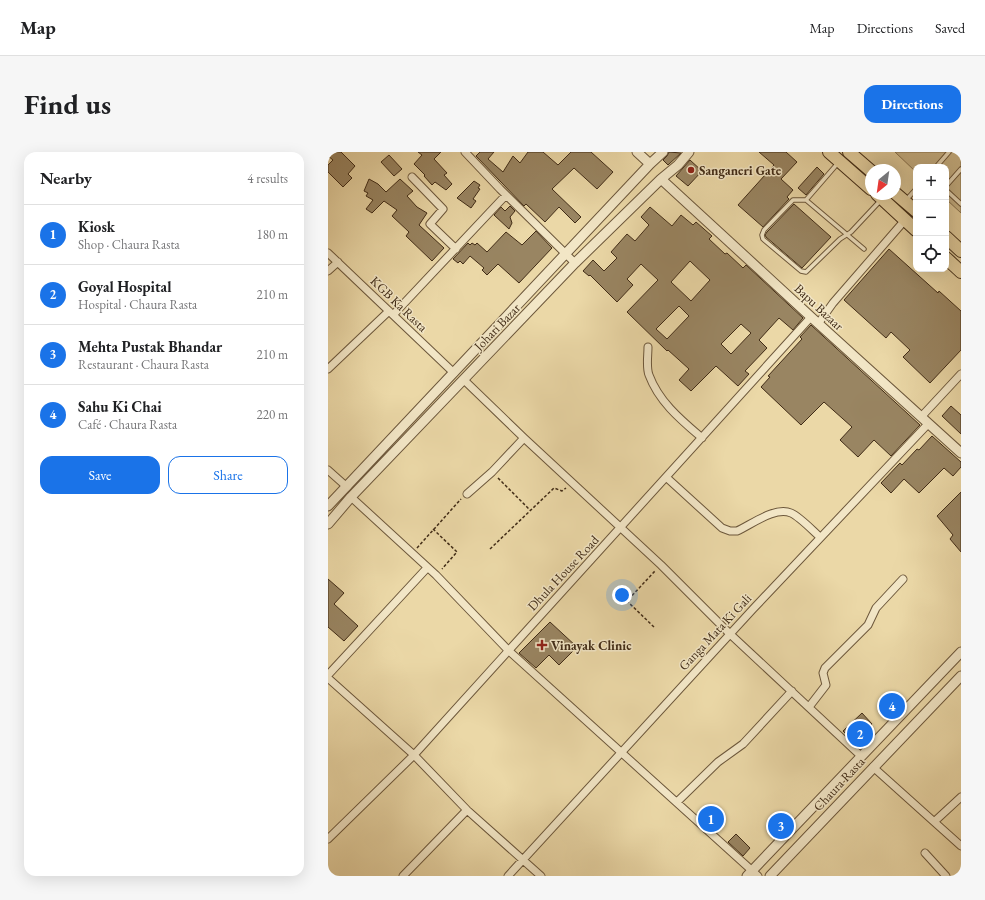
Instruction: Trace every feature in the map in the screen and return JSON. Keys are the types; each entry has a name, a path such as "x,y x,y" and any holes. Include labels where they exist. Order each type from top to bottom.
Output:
{"highway":[{"path":"829,152 865,184"},
{"path":"850,152 865,166"},
{"path":"901,198 913,208"},
{"path":"883,200 913,227"},
{"path":"949,240 961,250"},
{"path":"949,261 961,272"}],"street":[{"path":"465,152 575,263"},
{"name":"Johari Bazar","path":"328,506 663,152"},
{"name":"Johari Bazar","path":"328,524 351,497 575,263 678,165 689,152"},
{"path":"642,154 650,164"},
{"path":"412,177 443,209 430,224 456,249"},
{"name":"Bapu Bazaar","path":"662,179 924,421 961,453"},
{"path":"328,369 391,313 456,249 506,195"},
{"name":"Dhula House Road","path":"328,839 414,755 702,438 814,320 833,303 905,220"},
{"name":"KGB Ka Rasta","path":"328,253 454,373"},
{"path":"328,271 338,262"},
{"path":"522,301 531,309"},
{"path":"648,347 648,374 660,398 683,422 702,438"},
{"name":"Ganga Mata Ki Gali","path":"508,876 924,421 961,374"},
{"path":"464,380 524,438 661,565 730,634 861,756"},
{"path":"467,494 492,472 524,438"},
{"path":"328,470 347,487"},
{"path":"666,477 722,528 730,531 737,531 773,513 782,511 791,513 820,536"},
{"path":"351,497 436,575 508,650 753,874"},
{"path":"427,568 328,676 334,684 414,755 467,810 541,876"},
{"path":"808,706 826,685 823,673 825,668 868,625 876,608 903,579"},
{"name":"Chaura Rasta","path":"753,874 861,756 961,652"},
{"name":"Chaura Rasta","path":"770,876 961,676"},
{"path":"328,690 334,684"},
{"path":"676,802 718,762 743,744 792,692"},
{"path":"873,767 935,821 961,846"},
{"path":"935,821 961,797"},
{"path":"403,876 467,810"},
{"path":"925,853 946,876"}],"lane":[{"path":"939,164 949,152"},
{"path":"806,200 840,161"},
{"path":"949,183 961,169"},
{"path":"905,201 913,192"},
{"path":"949,193 961,204"},
{"path":"864,248 847,235 806,200 793,200 764,230 762,235 763,239 801,271 806,272 840,239 847,235 876,200"}],"path":[{"path":"492,472 530,510"},
{"path":"490,549 554,488 562,492 572,483"},
{"path":"412,554 433,529 467,494"},
{"path":"433,529 457,552 436,575"},
{"path":"654,627 627,601 661,565"}],"shaded area":[{"path":"895,152 961,152 961,213 949,202 949,164 913,164 913,169"}],"building":[{"path":"328,152 341,152 355,166 348,174 352,178 343,187 328,172 328,165 333,160 328,156"},
{"path":"418,152 441,152 434,159 447,173 444,175 452,184 446,190 435,182 432,185 414,164 422,155"},
{"path":"480,152 494,152 488,159 503,172 513,156 520,163 528,152 543,152 558,165 571,152 591,152 613,172 597,189 574,168 552,189 581,217 575,223 559,207 545,222 526,204 524,206 476,156"},
{"path":"669,152 681,153 668,165 663,160"},
{"path":"759,152 786,152 797,162 781,179 793,190 787,197 789,199 763,227 738,205 774,165"},
{"path":"389,155 402,169 394,176 381,162"},
{"path":"690,160 702,171 688,186 676,176"},
{"path":"817,167 824,174 806,195 798,188"},
{"path":"369,179 378,184 386,192 400,179 413,191 407,196 417,207 427,213 419,225 444,248 432,261 406,236 409,232 392,216 397,210 384,201 372,213 366,209 373,200 366,196 368,193 364,191"},
{"path":"474,181 480,185 478,188 480,189 473,199 476,201 471,208 457,198"},
{"path":"794,204 831,237 802,268 765,235"},
{"path":"510,206 515,211 510,217 512,223 509,229 494,215 501,207 505,211"},
{"path":"650,207 672,226 681,215 693,225 696,222 712,236 709,239 725,254 727,253 743,268 746,265 803,318 793,330 779,318 759,340 767,348 745,371 749,374 738,386 716,366 691,391 679,380 689,369 668,350 667,351 627,312 658,280 641,264 627,279 633,285 617,302 590,275 589,276 583,271 593,260 604,271 617,258 611,252 627,234 635,241 649,225 641,217","holes":["690,261 710,280 691,301 671,282","679,306 689,316 667,339 656,329","741,324 751,333 731,354 721,344"]},
{"path":"536,231 552,248 519,283 498,264 487,275 482,270 484,268 470,256 463,264 460,261 458,263 453,259 468,243 470,245 472,243 475,245 477,243 487,252 506,232 522,245"},
{"path":"889,249 913,272 938,293 939,291 961,311 961,350 930,383 903,357 910,350 891,332 886,338 844,300"},
{"path":"811,325 920,425 891,456 874,440 858,457 840,440 852,427 824,402 801,425 761,387 770,377 768,376 802,339 800,337"},
{"path":"951,406 961,415 961,434 942,416"},
{"path":"932,436 961,462 961,467 953,476 944,468 919,493 904,479 891,493 881,483 900,463 902,465"},
{"path":"961,492 961,552 950,539 953,535 937,516"},
{"path":"328,579 344,593 334,604 358,626 344,641 328,627"},
{"path":"550,622 577,647 559,665 549,655 536,668 519,653"},
{"path":"862,713 872,724 854,742 843,731"},
{"path":"736,834 750,848 743,856 728,842"}],"place":[{"name":"Sanganeri Gate","path":"691,170"},
{"name":"Vinayak Clinic","path":"542,645"},
{"name":"Sahu Ki Chai","path":"892,706"},
{"name":"Goyal Hospital","path":"860,734"},
{"name":"Kiosk","path":"711,819"},
{"name":"Mehta Pustak Bhandar","path":"781,826"}]}
